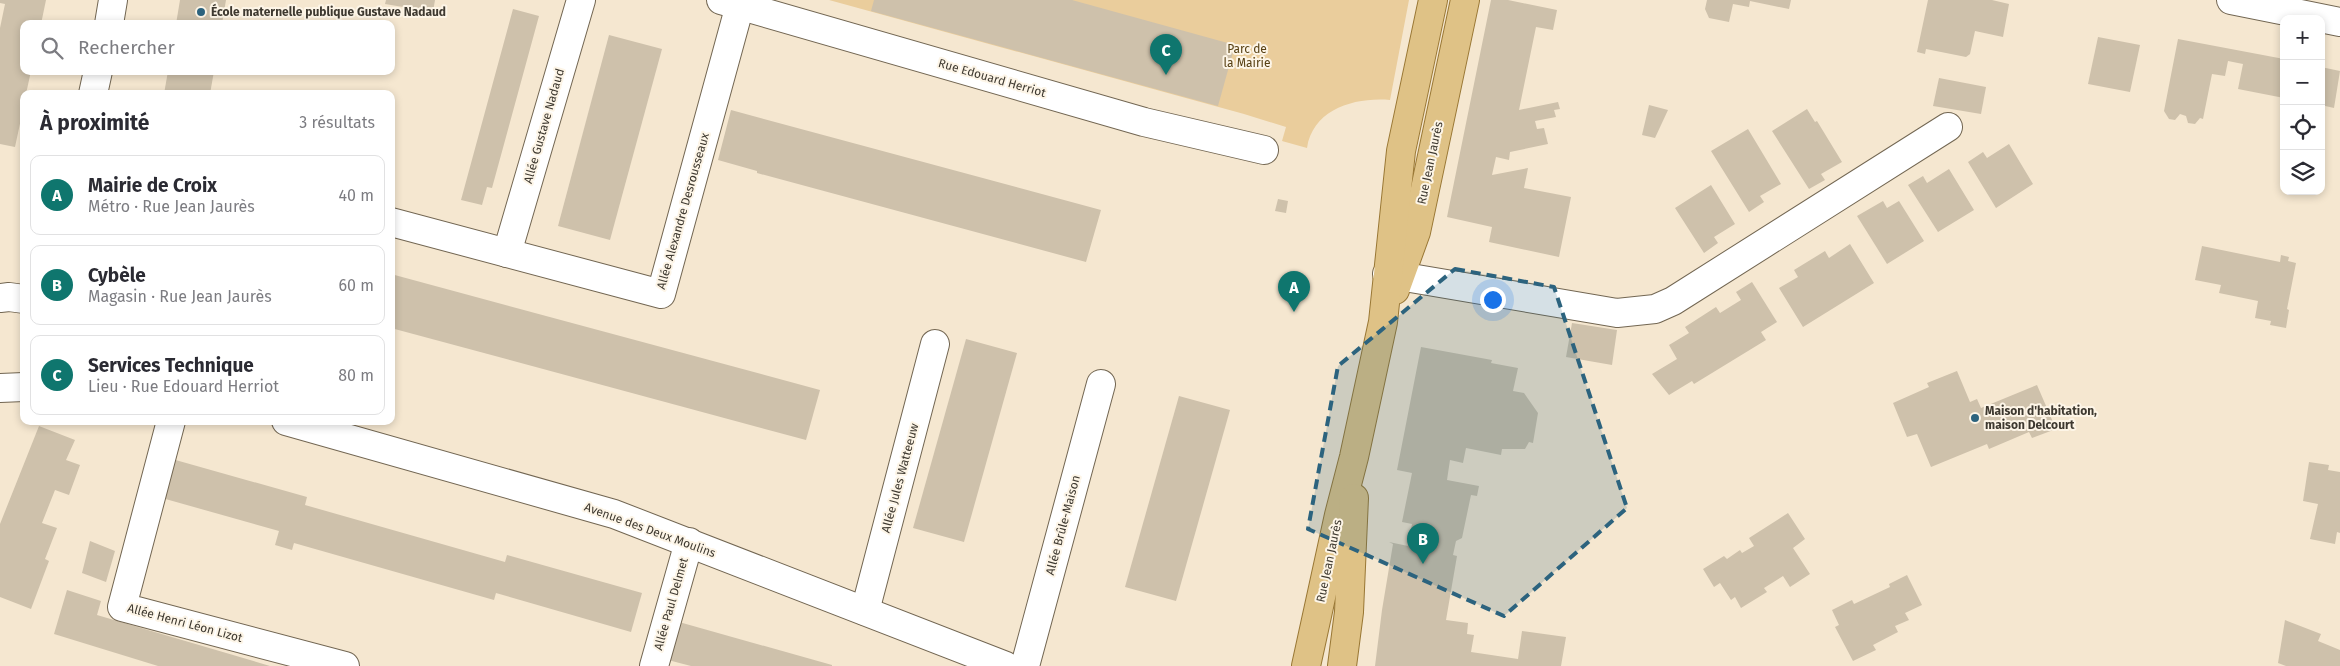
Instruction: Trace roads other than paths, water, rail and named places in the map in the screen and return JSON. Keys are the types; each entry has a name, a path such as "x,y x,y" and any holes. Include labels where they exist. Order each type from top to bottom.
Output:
{"main road":[{"name":"Rue Jean Jaurès","path":"1306,666 1394,275 1403,144 1433,0"},
{"name":"Rue Jean Jaurès","path":"1394,275 1416,232 1464,0"},
{"name":"Rue Jean Jaurès","path":"1342,666 1350,596 1354,457"}],"street":[{"path":"110,20 113,0"},
{"name":"Allée Gustave Nadaud","path":"506,253 581,0"},
{"path":"2231,0 2340,22"},
{"name":"Allée Alexandre Desrousseaux","path":"395,223 661,294 731,2"},
{"name":"Rue Edouard Herriot","path":"731,2 1144,122 1264,150"},
{"path":"94,90 97,75"},
{"path":"1394,275 1617,313 1635,313 1655,309 1673,301 1948,127"},
{"path":"0,298 20,298"},
{"name":"Allée Jules Watteeuw","path":"865,611 936,344"},
{"name":"Allée Brûle-Maison","path":"1025,666 1101,384"},
{"path":"0,388 20,387"},
{"name":"Allée Henri Léon Lizot","path":"169,425 122,607 345,666"},
{"name":"Avenue des Deux Moulins","path":"300,425 587,506 689,542 1006,666"},
{"name":"Allée Paul Delmet","path":"654,666 689,542"}],"place":[{"name":"École maternelle publique Gustave Nadaud","path":"201,12"},
{"name":"Services Technique","path":"1166,75"},
{"name":"Mairie de Croix","path":"1294,312"},
{"name":"Maison d'habitation, maison Delcourt","path":"1975,418"},
{"name":"Cybèle","path":"1423,564"}],"park label":[{"name":"Parc de la Mairie","path":"1247,56"}]}
